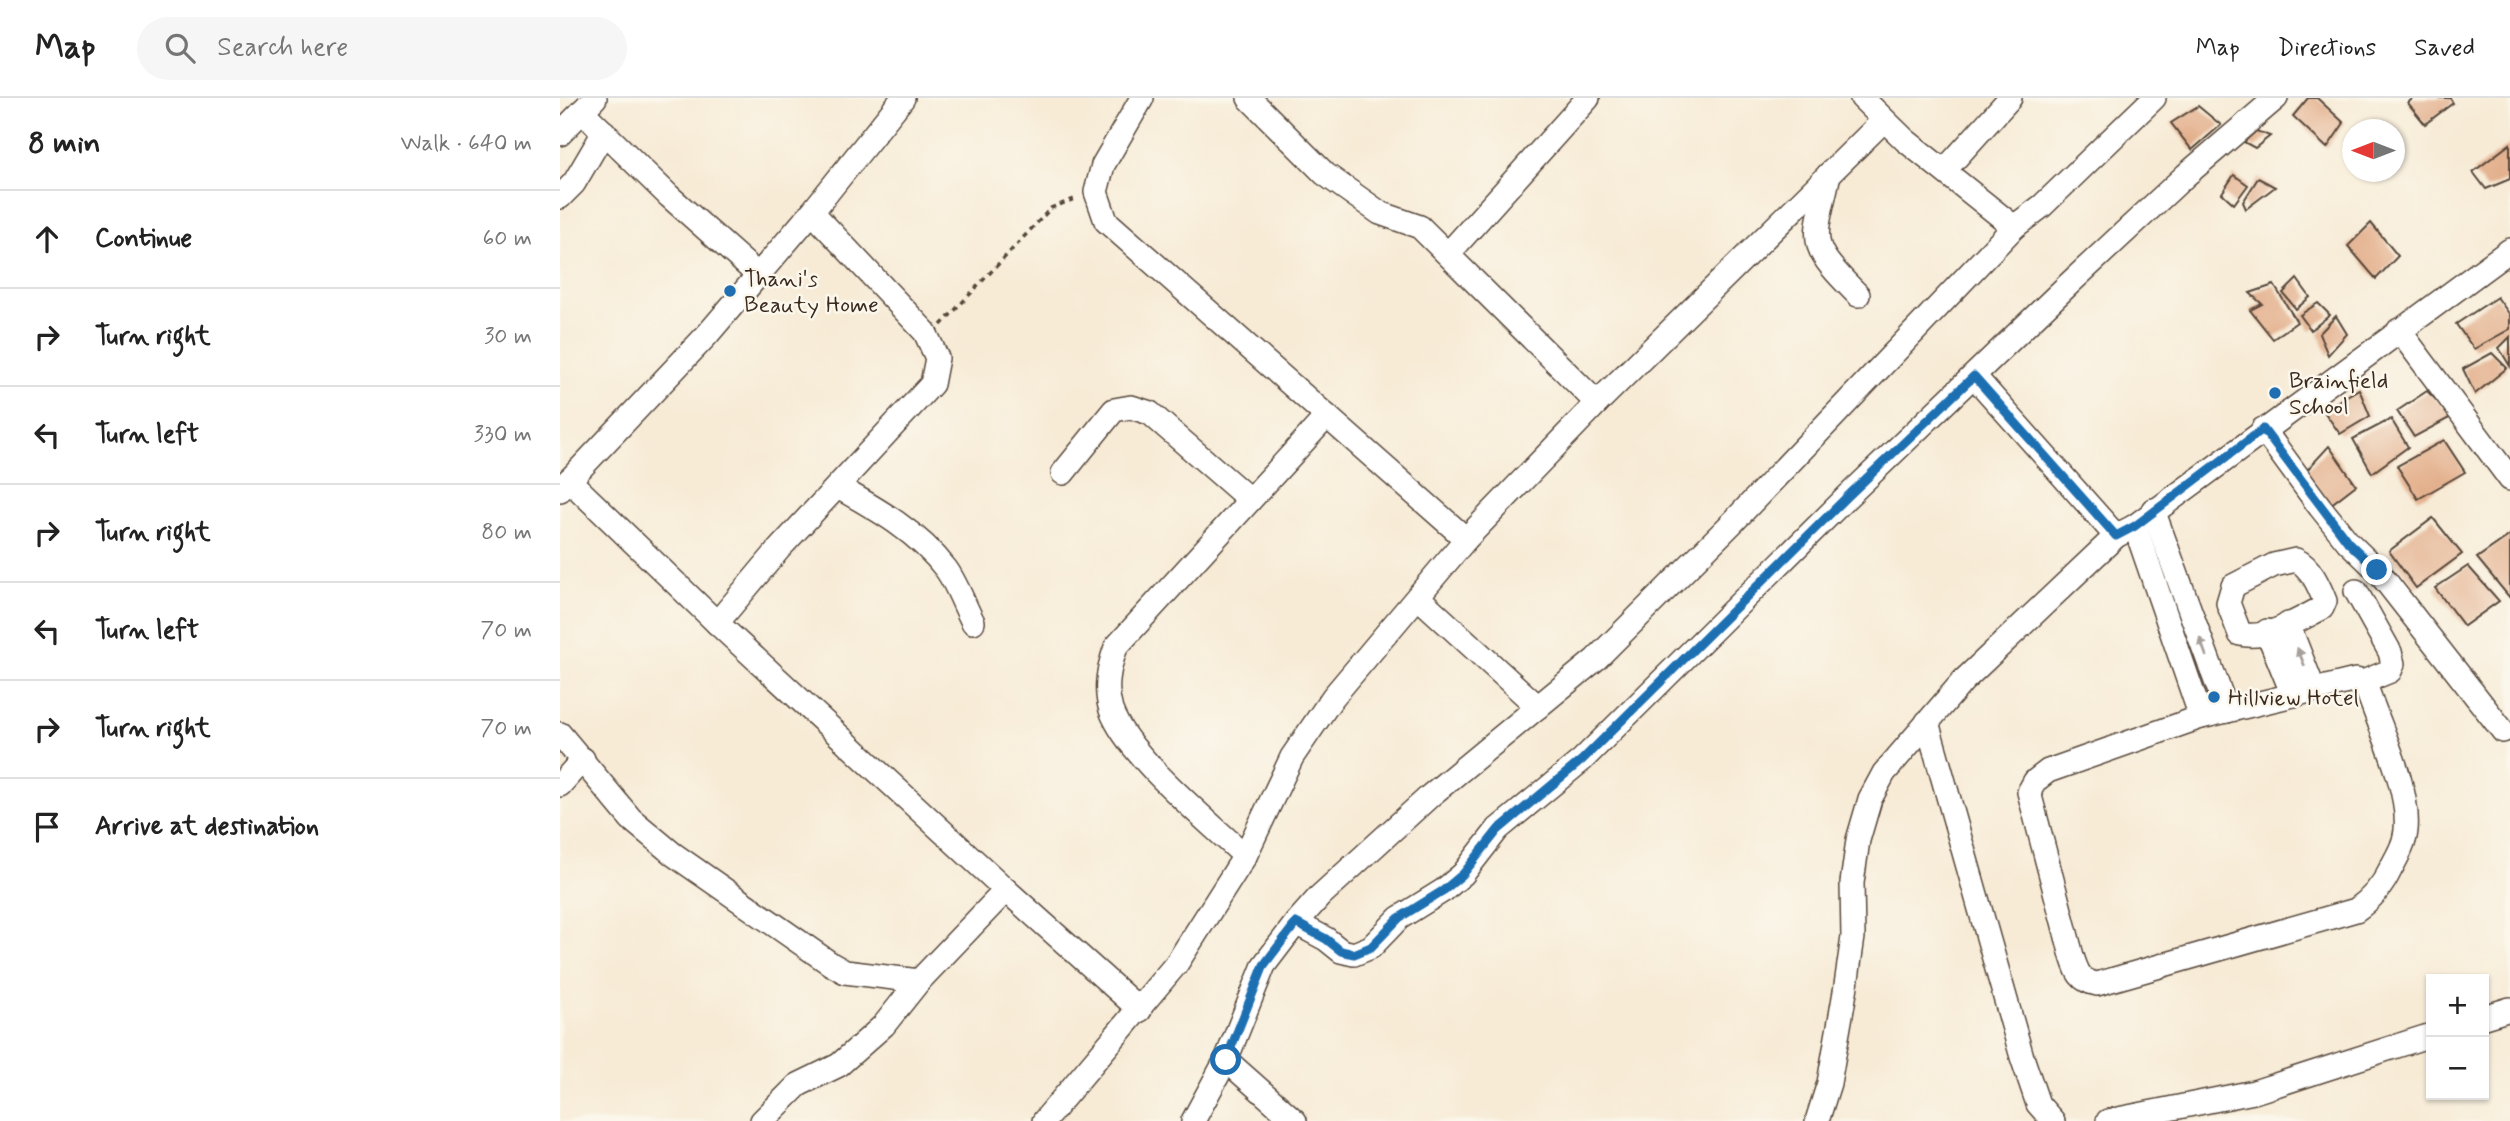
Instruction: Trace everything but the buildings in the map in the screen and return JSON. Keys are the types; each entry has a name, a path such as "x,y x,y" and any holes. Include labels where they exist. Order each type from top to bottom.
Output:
{"street":[{"path":"903,98 812,212 706,335 564,485 1140,1010"},
{"path":"1142,98 1103,165 1096,192 1106,220 1466,540"},
{"path":"1249,98 1325,174 1380,213 1420,227 1597,403"},
{"path":"1448,254 1588,98"},
{"path":"1862,98 1883,121 2014,227"},
{"path":"1945,170 2010,98"},
{"path":"1193,1121 1226,1060 1264,965 1320,896 1431,796 1596,659 1733,522 2014,227 2042,206 2154,98"},
{"path":"1296,923 1326,939 1341,951 1354,954 1371,947 1399,918 1444,890 1463,874 1498,830 1582,760 1830,514 1974,376 2186,175 2276,98"},
{"path":"560,134 589,104 604,132 758,275"},
{"path":"1044,1121 1177,963 1245,856 1292,757 1333,697 1466,540 1597,403 1883,121"},
{"path":"560,197 574,183 604,132"},
{"path":"1829,174 1816,236 1819,252 1858,295"},
{"path":"717,623 779,549 932,384 937,358 925,332 812,212"},
{"path":"1817,1121 1829,1083 1845,992 1853,937 1852,883 1858,840 1870,799 1884,773 1963,681 2126,531 2510,250"},
{"path":"2399,330 2510,479"},
{"path":"1974,376 2126,531 2201,717"},
{"path":"1063,474 1114,410 1131,407 1150,413 1250,500"},
{"path":"1245,856 1130,745 1111,709 1107,674 1116,646 1327,416"},
{"path":"2263,429 2320,508 2348,542 2377,570 2503,731"},
{"path":"838,487 881,511 924,544 947,570 973,622"},
{"path":"2153,510 2227,711"},
{"path":"2356,591 2390,652 2393,664 2390,671 2364,682 2350,681 2201,717 2048,771 2032,785 2029,792 2072,956 2078,973 2086,982 2097,984 2343,914 2371,900 2384,883 2403,846 2406,828 2403,795 2364,682"},
{"path":"1419,598 1538,707"},
{"path":"2278,628 2303,692"},
{"path":"1927,722 2022,1057 2038,1104 2053,1121"},
{"path":"560,734 631,819 673,854 831,964 845,972 919,981"},
{"path":"560,785 583,759"},
{"path":"762,1121 799,1085 839,1065 884,1025 919,981 1006,890"},
{"path":"1320,896 1326,939"},
{"path":"2489,1015 2510,1009"},
{"path":"2108,1121 2254,1092 2426,1037"},
{"path":"1226,1060 1295,1121"}],"path":[{"path":"925,332 940,326 1051,208 1096,192"}],"place":[{"name":"Thani's Beauty Home","path":"730,291"},
{"name":"Brainfield School","path":"2275,393"},
{"name":"Hillview Hotel","path":"2214,697"}],"route":[{"path":"1226,1060 1264,965 1296,923 1326,939 1341,951 1354,954 1371,947 1399,918 1444,890 1463,874 1498,830 1582,760 1848,496 1974,376 2116,536 2135,526 2263,429 2320,508 2348,542 2377,570"}]}
